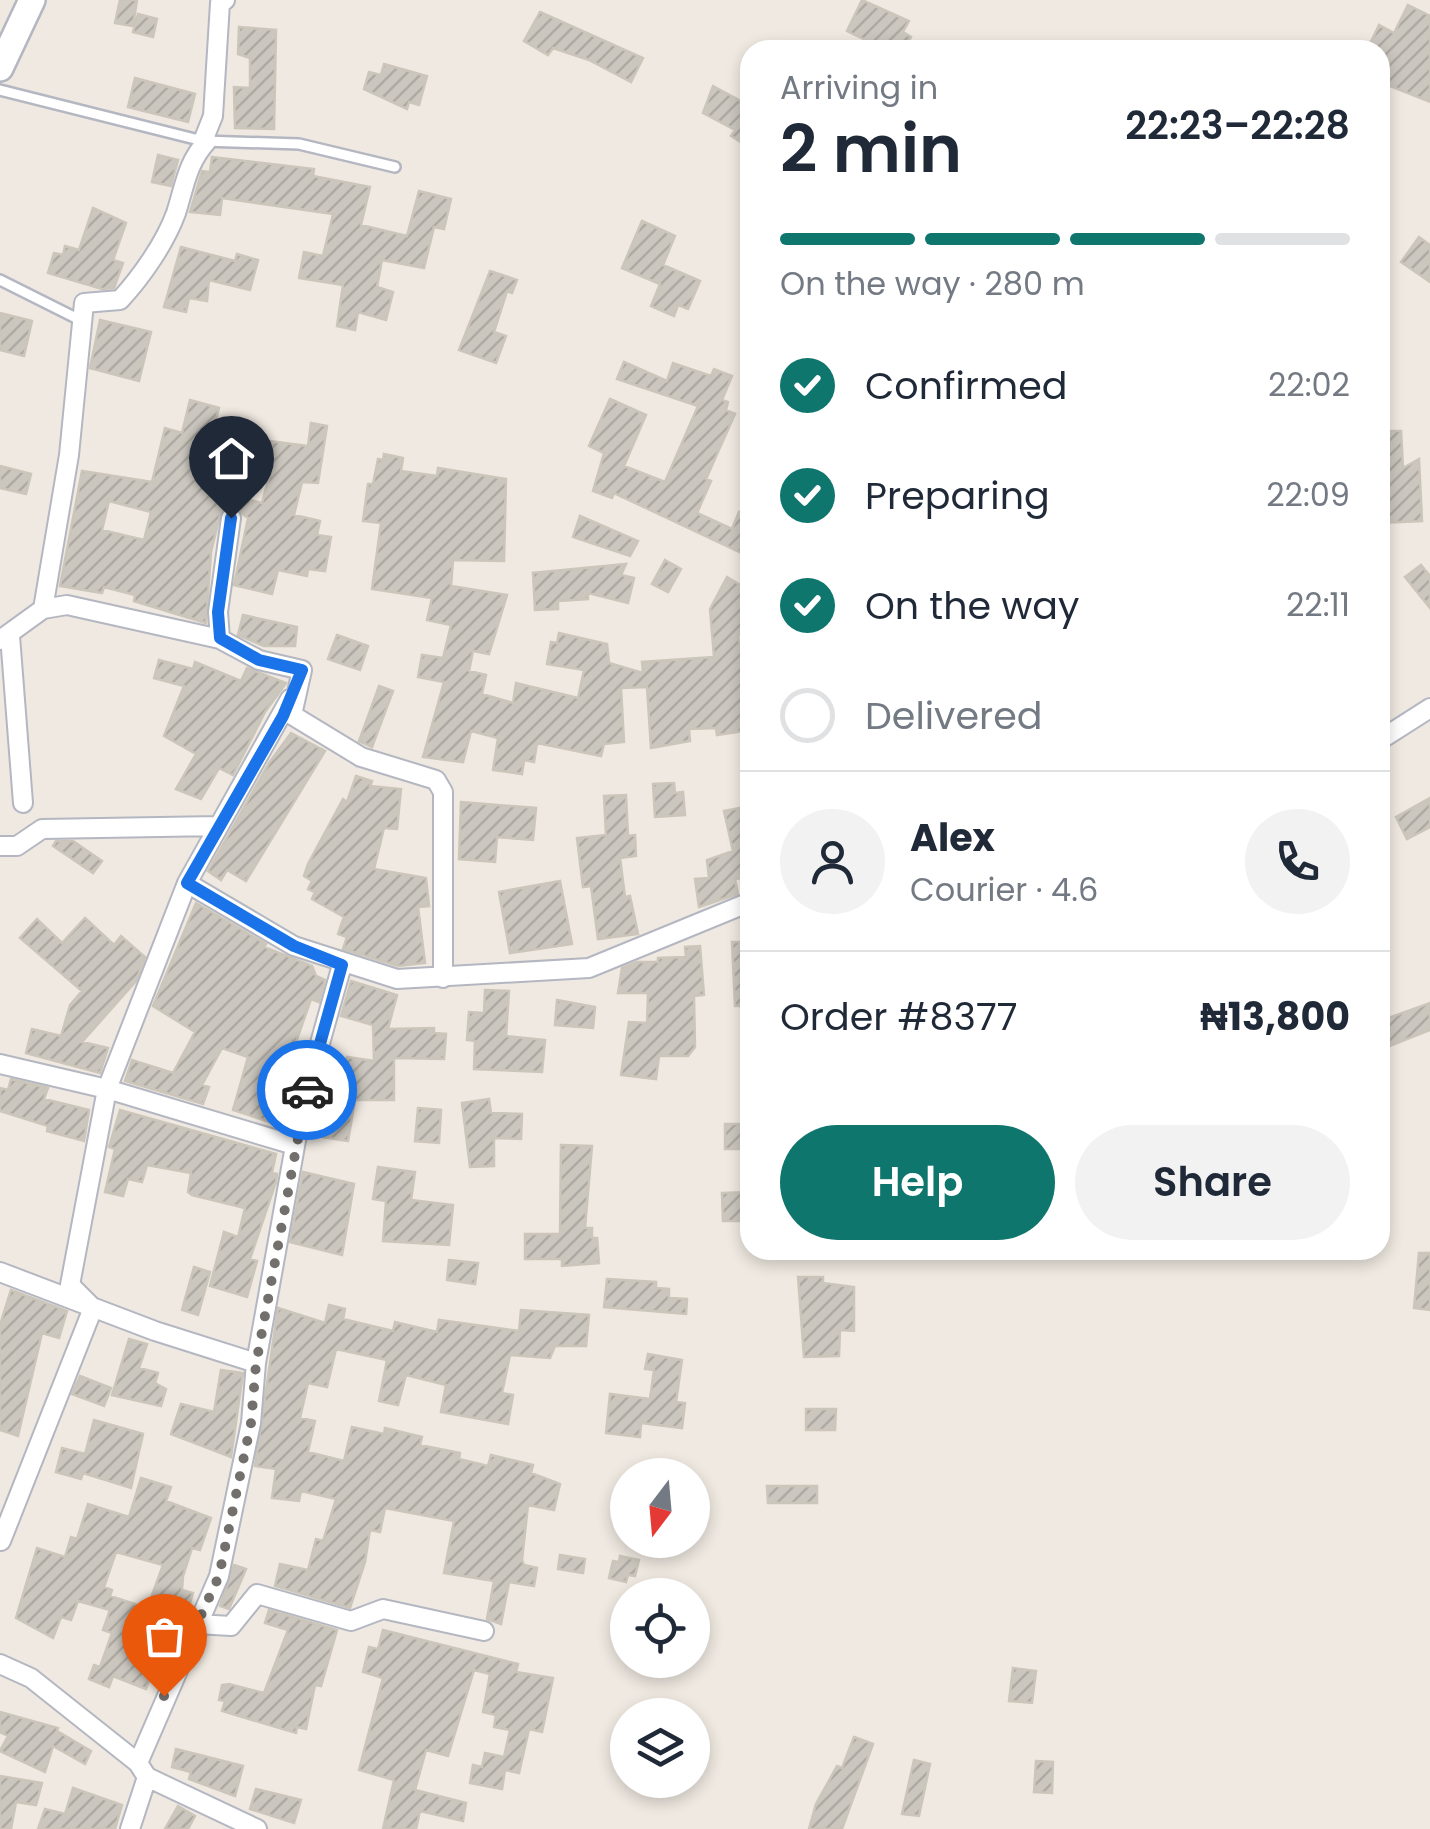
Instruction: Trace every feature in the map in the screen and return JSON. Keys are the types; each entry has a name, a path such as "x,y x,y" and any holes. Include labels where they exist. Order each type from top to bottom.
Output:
{"main road":[{"path":"0,68 32,0"}],"street":[{"path":"43,608 69,456 84,303 120,300 138,282 174,216 191,158 205,141 213,116 221,1"},
{"path":"220,638 218,612 231,518"},
{"path":"23,803 5,638 43,608 67,605 220,638 259,660 302,670"},
{"path":"93,1308 70,1284 107,1089 187,883 283,716 302,670"},
{"path":"302,670 292,715 361,757 436,780 442,792 443,978"},
{"path":"1390,734 1430,708"},
{"path":"0,846 17,846 42,829 218,826"},
{"path":"187,883 294,946 396,980 589,968 740,906"},
{"path":"130,1829 142,1770 196,1624 219,1576 251,1423 256,1364 294,1145 342,965"},
{"path":"0,1064 107,1089 294,1145"},
{"path":"0,1272 256,1364"},
{"path":"1,1541 93,1308"},
{"path":"196,1624 231,1626 257,1594 351,1621 384,1608 484,1631"},
{"path":"0,1664 31,1678 142,1770 257,1829"}],"lane":[{"path":"0,90 205,141 299,144 395,166"},
{"path":"0,280 80,320"}],"building":[{"path":"120,0 137,0 133,26 115,23"},
{"path":"862,0 909,21 903,32 911,37 865,40 847,31"},
{"path":"1408,5 1430,16 1430,102 1390,86 1390,40 1372,40 1379,25 1394,33"},
{"path":"540,12 643,58 631,82 589,60 553,48 548,55 524,41"},
{"path":"138,14 157,19 153,37 133,32"},
{"path":"239,27 276,30 274,129 235,128 234,87 250,88 250,58 238,54"},
{"path":"384,64 427,76 419,105 409,102 407,109 364,89 369,72 381,75"},
{"path":"135,78 195,94 188,122 128,107"},
{"path":"713,86 740,101 740,142 731,136 735,130 703,113"},
{"path":"158,155 178,160 171,186 152,182"},
{"path":"212,157 314,169 313,176 370,187 361,225 407,236 419,191 451,199 444,229 434,227 424,268 382,260 377,287 393,292 386,320 358,312 355,330 337,326 343,285 299,278 304,252 323,256 333,214 222,198 220,215 190,212 202,171 210,172"},
{"path":"93,208 126,223 113,260 123,263 114,288 102,289 48,273 54,253 63,255 65,246 79,250"},
{"path":"642,221 675,236 663,265 700,281 688,309 678,305 674,316 651,306 660,284 622,268"},
{"path":"1419,237 1430,245 1430,282 1401,262"},
{"path":"181,247 235,261 237,254 258,260 250,290 209,280 207,301 189,298 186,312 164,307"},
{"path":"490,271 517,280 512,293 507,291 494,332 506,336 496,363 459,350"},
{"path":"0,313 32,321 24,356 0,350"},
{"path":"100,320 151,332 139,381 90,368"},
{"path":"624,362 667,381 673,363 711,376 714,369 732,376 722,400 728,402 726,410 735,414 706,479 711,481 697,513 732,529 740,512 740,552 614,493 612,498 593,491 604,453 589,446 610,399 646,415 624,466 665,482 698,406 617,379"},
{"path":"190,400 219,408 212,435 235,440 225,480 233,482 230,495 262,503 270,473 261,472 262,459 242,453 247,438 308,446 311,423 327,426 318,483 302,482 294,515 320,521 317,535 331,537 325,571 308,569 307,576 278,570 272,594 234,585 248,518 232,506 221,511 211,552 206,623 134,601 135,595 104,587 102,593 60,586 82,471 152,482 165,428 182,433","holes":["109,501 151,512 144,540 102,530"]},
{"path":"1390,431 1401,431 1403,468 1419,459 1422,521 1390,523"},
{"path":"384,454 403,458 401,471 437,476 438,468 506,479 504,561 453,560 451,586 507,595 489,654 473,651 469,671 486,675 482,694 513,703 516,683 578,698 584,670 547,664 551,642 557,643 559,633 607,644 609,663 643,673 642,662 714,657 710,609 727,577 740,585 740,732 717,735 716,728 689,729 690,741 651,748 647,687 621,688 624,742 604,744 601,756 537,743 534,762 524,760 522,774 493,770 498,738 471,731 463,762 423,757 444,682 418,677 422,655 443,658 451,625 427,620 432,598 372,589 381,523 363,521 368,484 373,484 378,459 383,460"},
{"path":"0,466 31,474 26,494 0,488"},
{"path":"580,516 638,541 630,556 573,537"},
{"path":"665,560 681,569 668,592 652,584"},
{"path":"626,564 621,575 634,578 628,603 588,593 588,599 558,601 558,609 535,610 533,573"},
{"path":"1421,565 1430,576 1430,608 1405,577"},
{"path":"243,615 297,627 295,646 264,646 238,635"},
{"path":"337,635 368,646 360,670 328,659"},
{"path":"159,660 193,669 195,662 241,681 247,668 286,683 265,712 233,775 219,768 201,799 176,789 196,754 164,736 184,686 154,678"},
{"path":"379,686 393,691 372,747 359,741"},
{"path":"291,733 325,751 246,881 227,870 221,880 208,871 269,763"},
{"path":"356,776 372,781 370,786 401,789 397,829 384,828 374,869 426,878 429,906 418,907 425,963 398,966 343,949 347,937 338,934 344,917 312,899 315,892 308,889 312,881 304,876 308,864 343,799 347,802"},
{"path":"674,783 675,793 683,792 685,815 655,817 653,784"},
{"path":"626,795 628,836 635,835 636,856 620,858 625,897 630,896 638,934 598,939 591,886 583,887 577,838 606,835 604,796"},
{"path":"1430,798 1430,827 1407,839 1396,817"},
{"path":"461,802 536,808 533,840 497,837 495,862 459,859"},
{"path":"740,808 740,878 735,879 738,894 699,907 695,879 709,878 707,860 733,851 724,811"},
{"path":"56,841 73,841 102,861 93,873 53,846"},
{"path":"560,881 572,944 510,953 499,892"},
{"path":"196,903 266,944 264,947 312,966 316,976 325,980 319,1002 311,999 294,1048 301,1050 285,1127 233,1110 248,1057 222,1048 202,1085 209,1087 203,1104 125,1081 132,1060 173,1073 195,1032 153,1006"},
{"path":"85,918 114,945 121,936 145,957 136,981 82,1042 108,1048 100,1073 26,1053 32,1029 61,1036 70,1005 82,991 20,938 37,919 62,943"},
{"path":"732,942 740,942 740,1006 735,1006"},
{"path":"700,946 704,995 694,996 695,1047 688,1056 659,1056 656,1079 621,1075 629,1022 647,1023 648,993 618,993 622,968 637,962 658,962 658,958 686,957 685,947"},
{"path":"351,981 397,995 388,1029 434,1028 434,1033 446,1034 444,1059 394,1058 394,1100 355,1100 348,1141 323,1137 318,1127 325,1089 341,1091 347,1057 374,1061 373,1025 341,1016"},
{"path":"485,990 509,991 506,1036 545,1040 542,1072 474,1069 475,1041 467,1040 469,1012 484,1013"},
{"path":"557,1000 595,1007 593,1028 555,1025"},
{"path":"1430,1003 1430,1030 1390,1046 1390,1017"},
{"path":"11,1079 48,1088 44,1099 89,1110 84,1141 47,1131 48,1126 0,1111 0,1088 8,1090"},
{"path":"489,1099 491,1113 522,1114 521,1139 494,1138 494,1166 470,1167 462,1103"},
{"path":"418,1108 441,1110 439,1143 415,1141"},
{"path":"120,1110 276,1154 272,1173 277,1174 276,1182 250,1259 257,1261 247,1297 210,1286 224,1232 238,1237 245,1208 192,1195 188,1192 191,1173 147,1165 142,1182 128,1179 123,1196 105,1192 115,1149 109,1147"},
{"path":"725,1124 740,1124 740,1149 725,1149"},
{"path":"561,1145 592,1146 585,1228 592,1228 592,1238 597,1238 599,1263 562,1266 562,1259 525,1259 525,1234 560,1234"},
{"path":"378,1167 415,1172 411,1200 453,1205 449,1245 383,1241 386,1201 373,1199"},
{"path":"303,1172 354,1184 342,1255 290,1242"},
{"path":"740,1192 740,1221 723,1221 722,1193"},
{"path":"1419,1253 1430,1253 1430,1310 1414,1308"},
{"path":"449,1260 478,1263 475,1284 447,1280"},
{"path":"194,1267 210,1272 198,1315 182,1310"},
{"path":"798,1277 823,1277 823,1283 854,1287 854,1331 840,1330 839,1356 804,1357"},
{"path":"607,1279 656,1282 656,1288 669,1289 669,1298 687,1299 686,1314 604,1307"},
{"path":"11,1290 67,1311 59,1338 42,1333 18,1436 0,1430 0,1325"},
{"path":"329,1305 345,1309 343,1319 393,1331 395,1322 437,1332 439,1320 519,1331 521,1310 589,1315 586,1346 555,1346 550,1358 510,1355 502,1393 513,1395 508,1424 441,1412 446,1385 406,1375 398,1405 379,1401 387,1360 336,1349 327,1387 308,1383 300,1418 315,1421 308,1452 344,1461 352,1427 384,1434 385,1428 422,1437 420,1445 460,1453 459,1459 488,1466 491,1455 533,1465 531,1473 560,1484 554,1510 528,1505 522,1560 524,1565 537,1568 534,1586 509,1582 501,1624 487,1619 494,1581 444,1573 454,1521 385,1508 380,1532 370,1530 365,1562 350,1608 275,1586 280,1564 308,1570 316,1539 323,1541 336,1499 301,1491 299,1501 272,1498 276,1469 255,1466 278,1308 325,1323"},
{"path":"129,1339 147,1344 139,1368 158,1373 155,1383 166,1389 161,1406 112,1395"},
{"path":"648,1354 682,1360 676,1402 685,1403 682,1428 641,1423 640,1437 606,1433 610,1394 650,1399 654,1370 645,1369"},
{"path":"221,1370 243,1373 231,1457 171,1434 181,1404 214,1412"},
{"path":"80,1376 111,1388 104,1406 72,1394"},
{"path":"806,1409 836,1409 835,1430 806,1430"},
{"path":"94,1420 143,1434 131,1488 83,1473 81,1479 56,1472 62,1448 85,1454"},
{"path":"141,1478 171,1487 166,1501 211,1518 200,1550 192,1548 183,1576 182,1590 193,1593 188,1610 151,1598 163,1565 116,1552 104,1587 112,1590 110,1596 138,1605 123,1644 158,1657 146,1689 113,1676 109,1687 89,1679 94,1665 100,1667 112,1633 103,1630 110,1610 78,1601 71,1620 61,1617 53,1638 16,1618 37,1548 65,1557 71,1537 77,1539 88,1504 129,1517"},
{"path":"767,1486 817,1486 817,1503 768,1503"},
{"path":"560,1555 585,1559 583,1573 558,1569"},
{"path":"620,1558 639,1560 635,1576 609,1578 613,1561 619,1562"},
{"path":"234,1565 246,1569 229,1609 220,1606"},
{"path":"269,1610 337,1630 321,1686 315,1685 306,1729 297,1727 296,1733 222,1711 225,1701 219,1700 222,1685 264,1693 288,1630 265,1623"},
{"path":"383,1630 518,1664 516,1672 553,1678 542,1732 529,1729 519,1773 505,1770 502,1789 470,1783 473,1765 482,1767 485,1753 504,1757 510,1730 494,1727 496,1715 483,1712 490,1674 474,1670 448,1756 426,1750 415,1790 466,1803 463,1821 420,1811 416,1829 383,1829 394,1780 359,1770 383,1678 363,1672 369,1647 378,1649"},
{"path":"1013,1668 1036,1671 1032,1703 1009,1701"},
{"path":"0,1712 58,1728 57,1731 91,1751 85,1764 53,1746 45,1772 0,1751 8,1736 0,1732"},
{"path":"854,1737 873,1744 842,1829 809,1829 816,1804 837,1766 842,1768"},
{"path":"176,1749 243,1766 235,1796 189,1779 191,1772 172,1767"},
{"path":"914,1760 930,1764 919,1816 902,1814"},
{"path":"1036,1761 1053,1762 1052,1793 1034,1792"},
{"path":"0,1776 42,1783 36,1805 16,1802 11,1829 0,1829"},
{"path":"73,1788 122,1805 115,1829 38,1829 45,1809 65,1814"},
{"path":"256,1789 301,1800 294,1823 250,1809"},
{"path":"178,1806 195,1816 188,1829 165,1829"}],"way so far":[{"path":"164,1696 219,1576 251,1423 256,1364 307,1090"}],"route":[{"path":"231,518 218,612 220,638 259,660 302,670 283,716 187,883 294,946 342,965 307,1090"}]}
